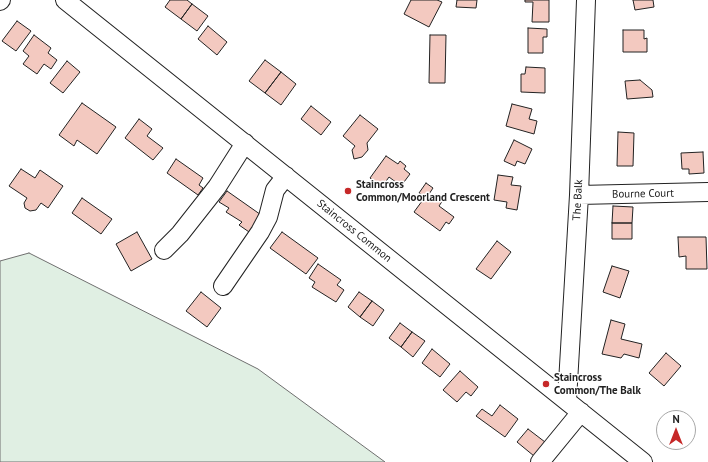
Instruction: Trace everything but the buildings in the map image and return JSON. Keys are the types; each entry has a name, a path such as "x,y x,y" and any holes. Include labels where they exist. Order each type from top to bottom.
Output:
{"street":[{"name":"Staincross Common","path":"65,0 643,462"},
{"name":"The Balk","path":"567,400 579,195 586,0"},
{"path":"164,250 180,234 217,187 245,144"},
{"path":"222,286 260,232 268,217 275,190 286,176"},
{"name":"Bourne Court","path":"579,195 708,192"},
{"path":"540,462 581,412"}],"green space":[{"path":"29,253 258,369 385,462 0,462 0,261"}],"place":[{"name":"Staincross Common/Moorland Crescent","path":"348,191"},
{"name":"Staincross Common/The Balk","path":"546,384"}]}
